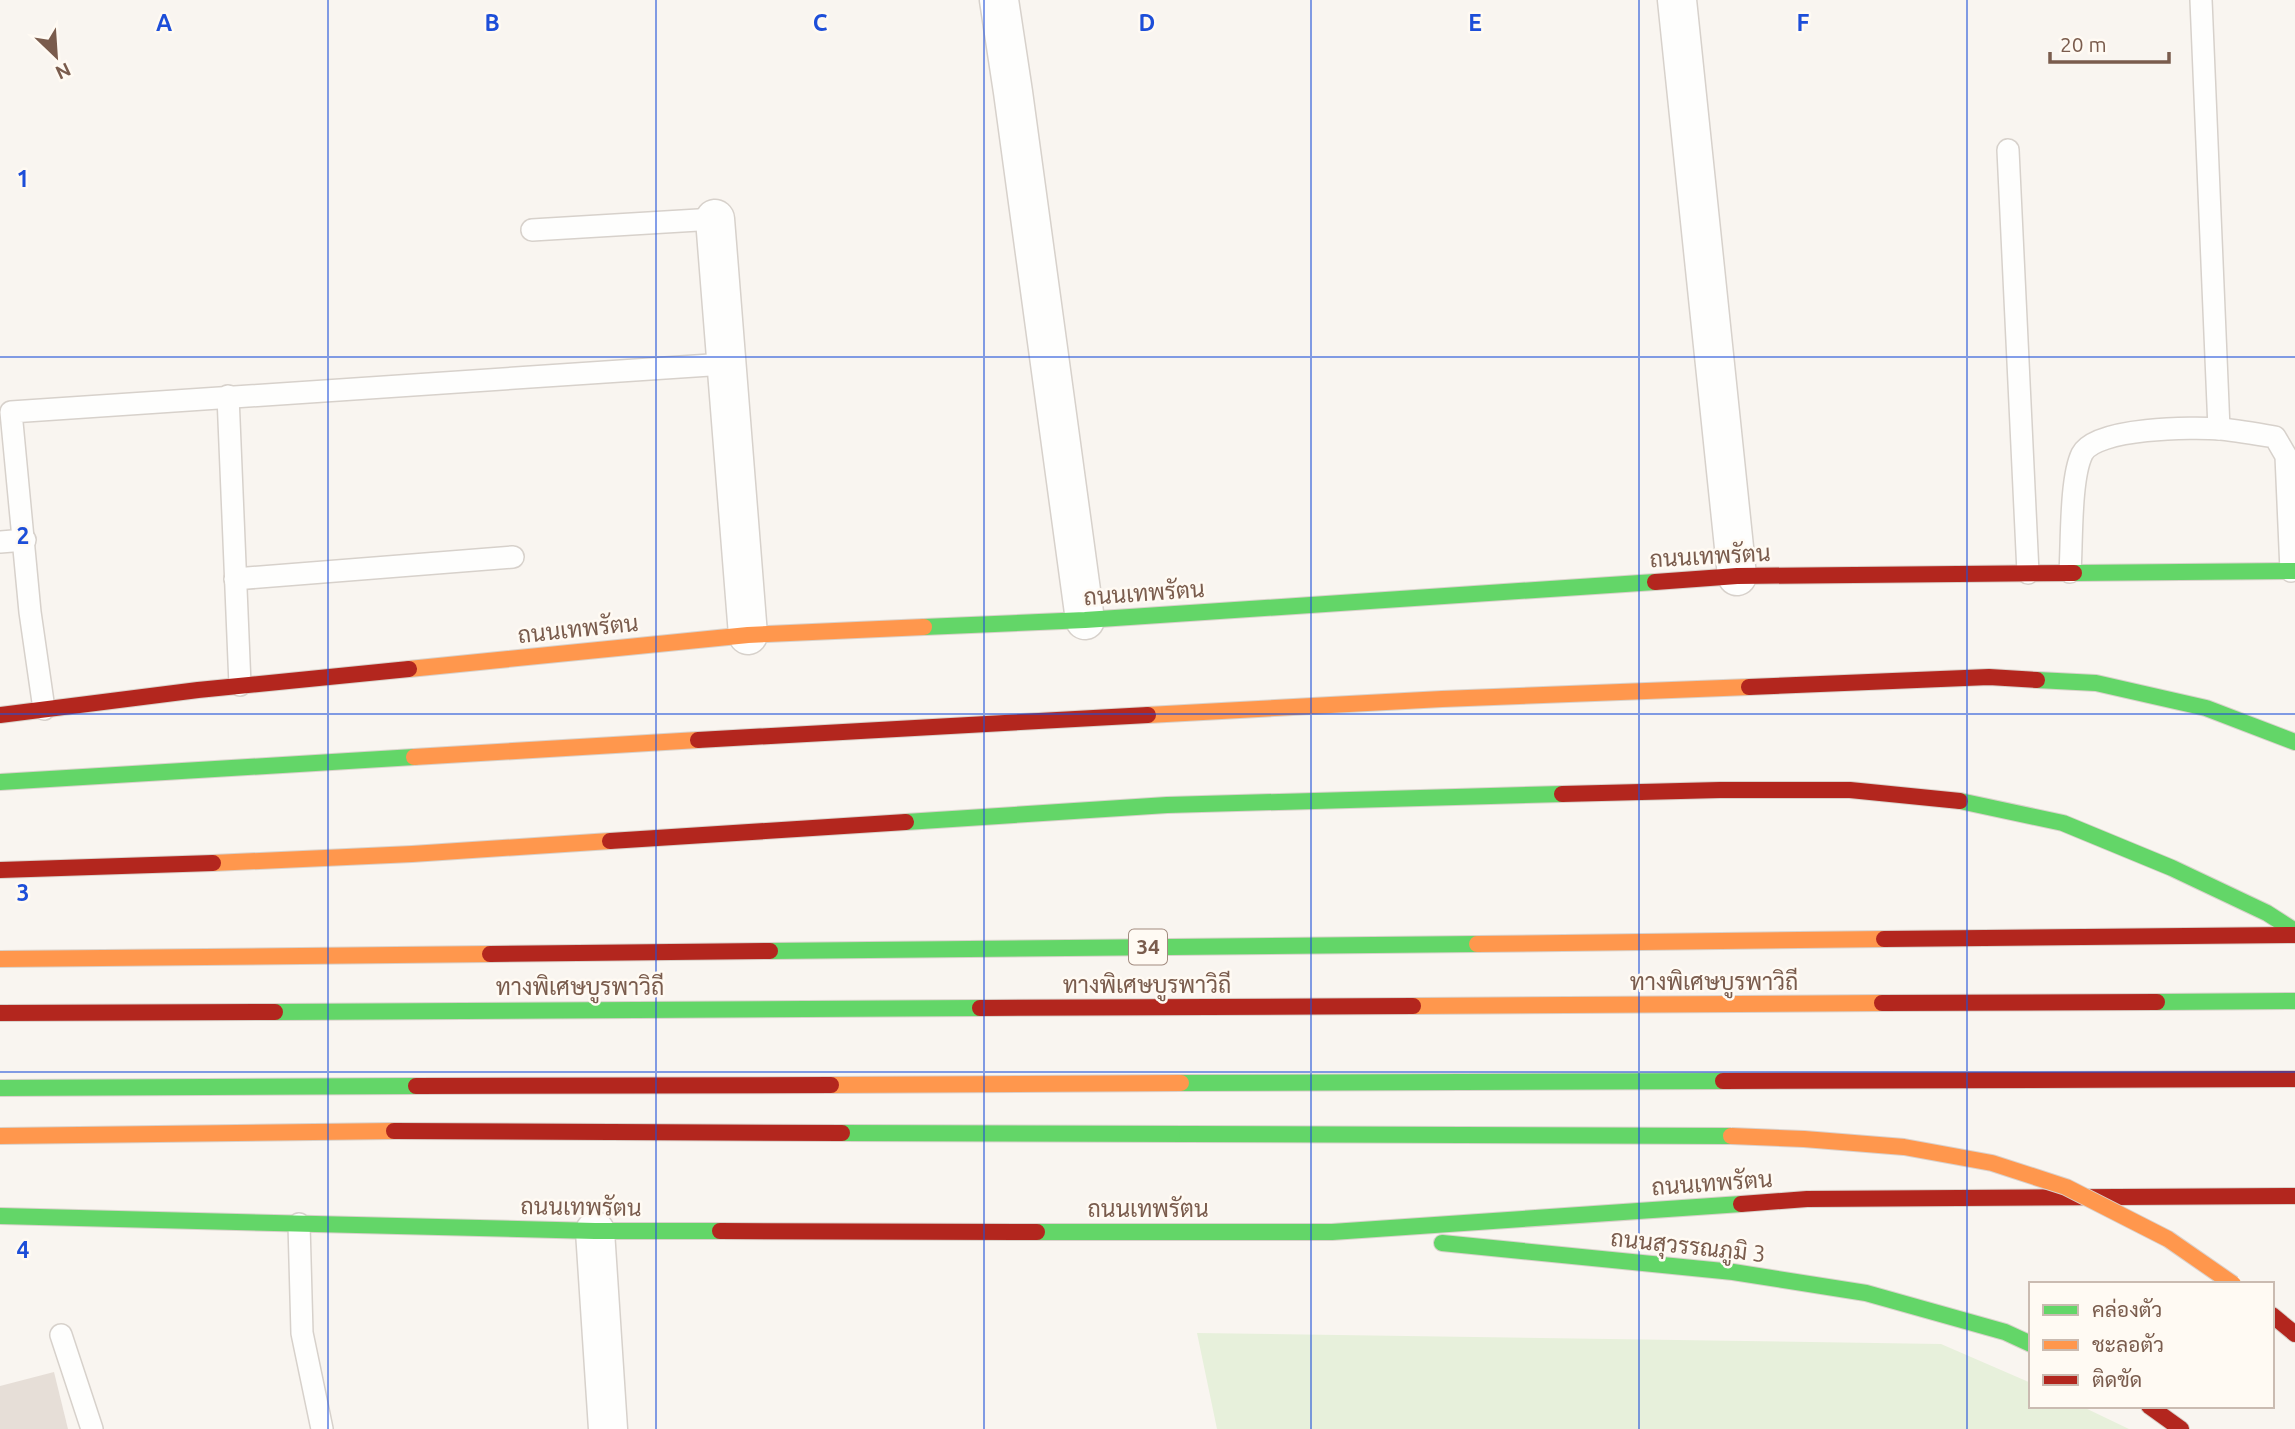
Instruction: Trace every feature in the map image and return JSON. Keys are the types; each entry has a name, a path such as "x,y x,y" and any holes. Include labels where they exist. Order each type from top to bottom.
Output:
{"main road":[{"name":"ถนนเทพรัตน","path":"0,715 240,685 748,635 1085,620 1737,576 2293,571"},
{"path":"0,782 773,735 1442,699 1989,677 2096,683 2206,708 2295,742"},
{"path":"0,870 412,854 1167,805 1720,790 1850,790 1967,802 2063,823 2172,868 2267,913 2295,933"},
{"name":"34","path":"0,959 2295,933"},
{"name":"ทางพิเศษบูรพาวิถี","path":"0,1013 2295,1002"},
{"path":"0,1088 2295,1078"},
{"path":"0,1099 2295,1078"},
{"path":"0,1136 337,1131 1698,1135 1804,1139 1916,1149 1992,1163 2066,1186 2168,1239 2230,1282"},
{"name":"ถนนเทพรัตน","path":"0,1216 595,1231 1332,1232 1807,1199 2295,1195"},
{"name":"ถนนสุวรรณภูมิ 3","path":"1332,1232 1760,1276 1866,1293 2005,1332 2029,1343"},
{"path":"2274,1317 2295,1334"},
{"path":"2152,1408 2181,1429"}],"street":[{"path":"999,0 1085,620"},
{"path":"1677,0 1737,576"},
{"path":"715,219 748,635"},
{"path":"595,1231 608,1429"}],"lane":[{"path":"2201,0 2219,429"},
{"path":"2008,150 2028,573"},
{"path":"532,230 715,219"},
{"path":"44,709 30,612 11,412 725,363"},
{"path":"228,396 240,685"},
{"path":"2070,572 2076,471 2083,451 2101,440 2131,431 2219,429 2275,437 2286,456 2293,571"},
{"path":"0,542 25,541"},
{"path":"235,579 513,557"},
{"path":"299,1224 302,1333 322,1429"},
{"path":"61,1335 92,1429"}],"green space":[{"path":"1197,1333 1941,1344 2029,1382 2029,1408 2085,1408 2129,1429 1217,1429"}],"building":[{"path":"54,1372 68,1429 0,1429 0,1386"}],"traffic: fast":[{"path":"2074,573 2295,571"},
{"path":"924,627 1085,620 1655,582"},
{"path":"2037,680 2096,683 2206,708 2295,742"},
{"path":"0,782 414,757"},
{"path":"906,822 1167,805 1562,794"},
{"path":"1960,801 2063,823 2172,868 2267,913 2295,931"},
{"path":"770,951 1477,944"},
{"path":"2157,1002 2295,1001"},
{"path":"275,1012 980,1008"},
{"path":"1181,1083 1723,1081"},
{"path":"0,1088 416,1086"},
{"path":"842,1133 1187,1134"},
{"path":"1187,1134 1731,1136"},
{"path":"1037,1232 1332,1232 1741,1204"},
{"path":"0,1216 595,1231 720,1231"},
{"path":"1442,1243 1733,1272 1866,1293 2005,1332 2029,1343"}],"traffic: slow":[{"path":"409,669 748,635 924,627"},
{"path":"1148,715 1442,699 1749,687"},
{"path":"414,757 698,740"},
{"path":"213,863 610,841"},
{"path":"1477,944 1884,939"},
{"path":"0,959 490,954"},
{"path":"1413,1006 1882,1003"},
{"path":"831,1085 1181,1083"},
{"path":"0,1136 394,1131"},
{"path":"1731,1136 1904,1147 1992,1163 2066,1187 2168,1239 2230,1282"}],"traffic: jam":[{"path":"1655,582 1737,576 2074,573"},
{"path":"0,715 198,690 409,669"},
{"path":"1749,687 1989,677 2037,680"},
{"path":"698,740 1148,715"},
{"path":"1562,794 1850,790 1960,801"},
{"path":"610,841 906,822"},
{"path":"0,870 213,863"},
{"path":"1884,939 2295,935"},
{"path":"490,954 770,951"},
{"path":"1882,1003 2157,1002"},
{"path":"980,1008 1413,1006"},
{"path":"0,1013 275,1012"},
{"path":"1723,1081 2295,1079"},
{"path":"416,1086 831,1085"},
{"path":"394,1131 842,1133"},
{"path":"1741,1204 1807,1199 2295,1196"},
{"path":"720,1231 1037,1232"},
{"path":"2274,1317 2295,1334"},
{"path":"2152,1408 2181,1429"}]}
